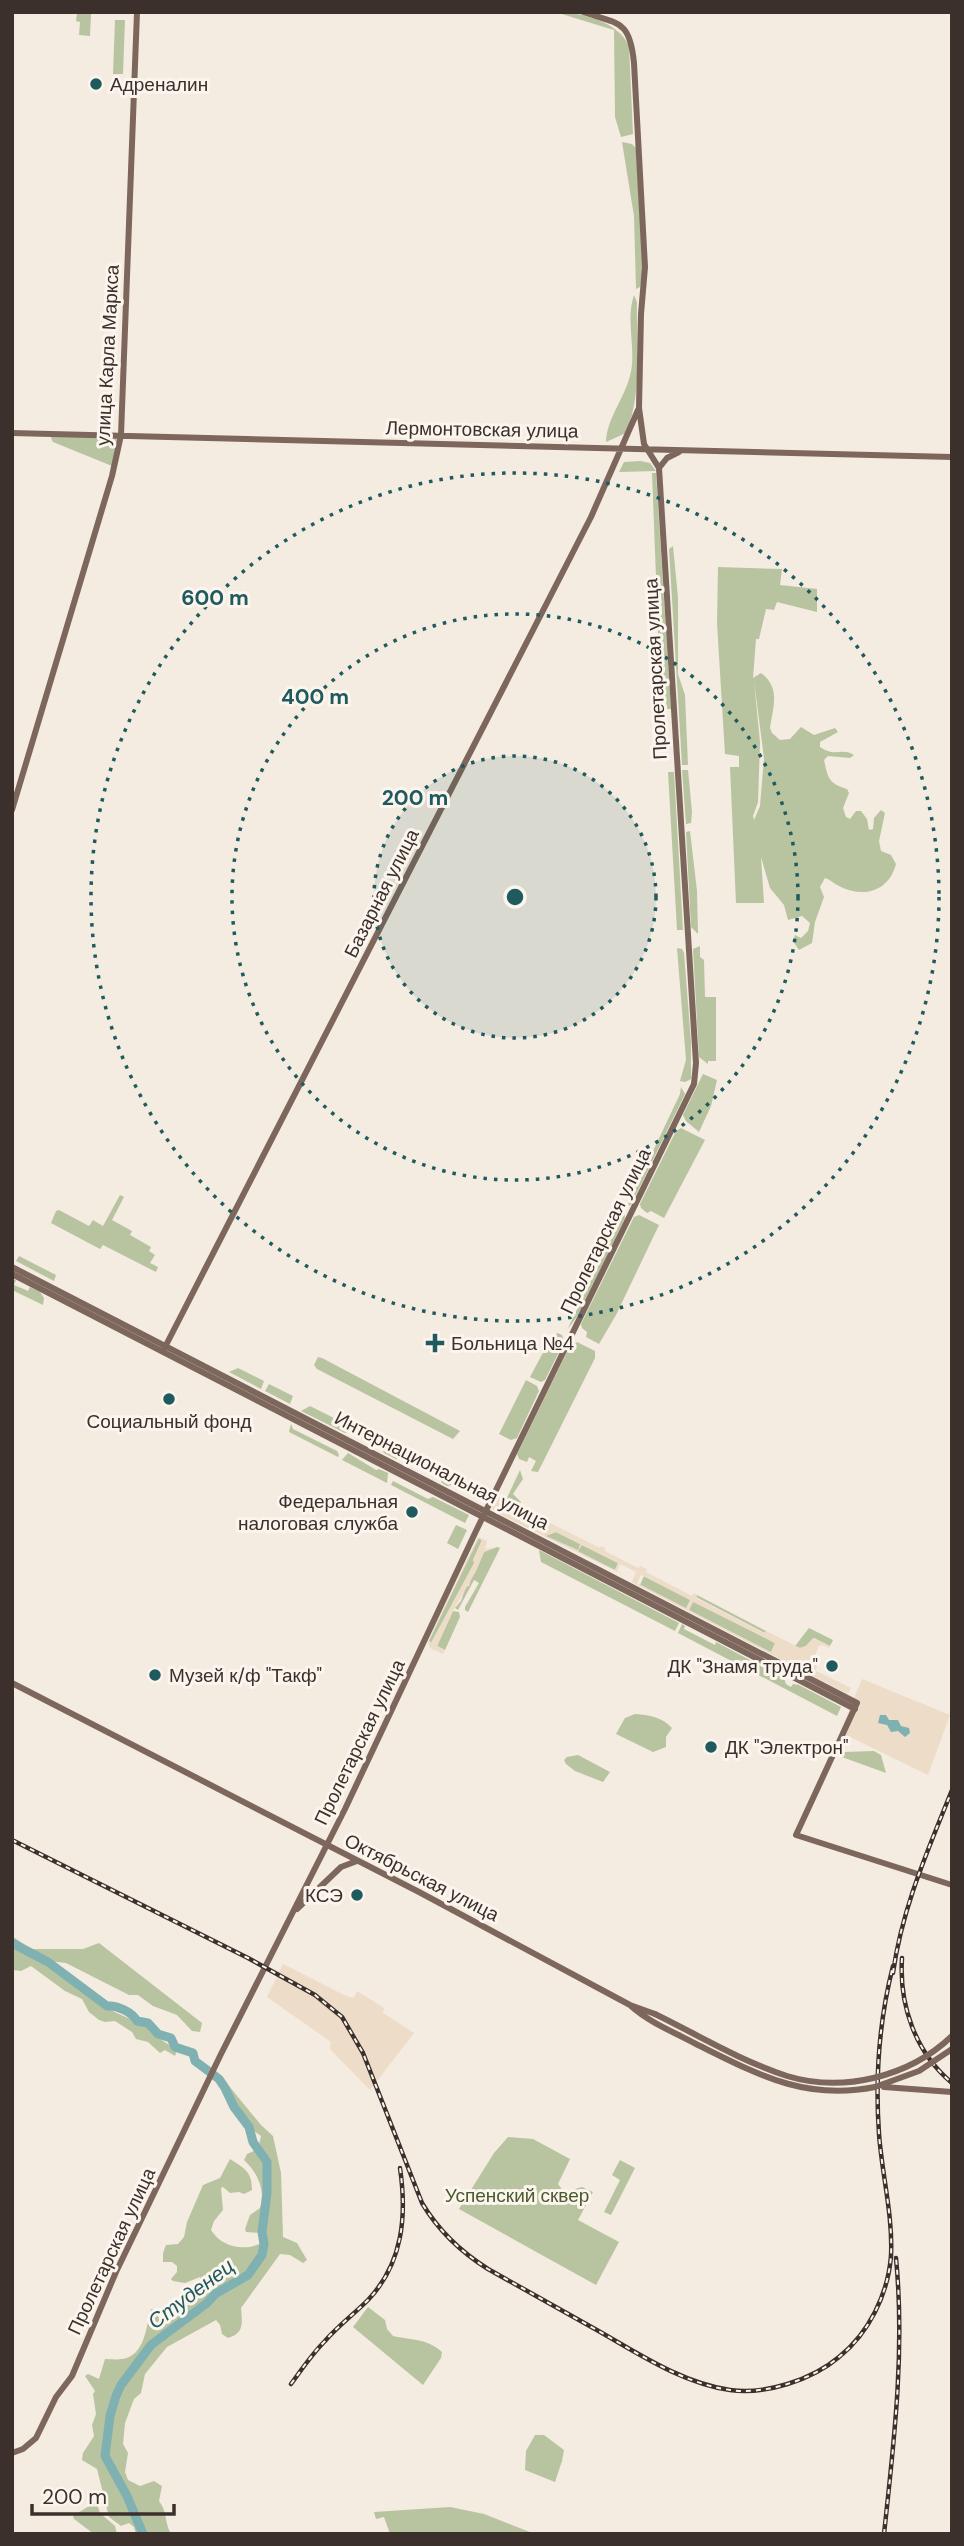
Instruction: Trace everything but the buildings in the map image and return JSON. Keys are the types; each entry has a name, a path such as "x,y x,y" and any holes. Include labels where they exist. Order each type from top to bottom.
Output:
{"main road":[{"name":"улица Карла Маркса","path":"12,810 112,476 121,435 137,12"},
{"path":"583,12 620,25 630,36 633,49 645,268 639,408 642,436 647,450 659,468 667,458 683,451"},
{"name":"Базарная улица","path":"164,1348 591,517 639,408"},
{"name":"Лермонтовская улица","path":"12,433 952,457"},
{"name":"Пролетарская улица","path":"12,2453 23,2449 36,2438 56,2397 72,2376 116,2272 327,1845 695,1077 659,468"},
{"name":"Интернациональная улица","path":"12,1267 54,1292"},
{"name":"Интернациональная улица","path":"12,1274 54,1292 164,1348 856,1706 796,1835 952,1885"},
{"name":"Октябрьская улица","path":"12,1683 653,2017"},
{"path":"293,1913 341,1867 357,1861"},
{"path":"653,2017 768,2069 821,2082 858,2081 895,2072 928,2055 952,2036"},
{"path":"653,2017 756,2074 782,2083 806,2089 834,2091 875,2087 952,2092"},
{"path":"875,2087 919,2071 952,2049"}],"green space":[{"path":"555,12 586,16 607,24 624,37 629,46 633,134 621,137 615,117 614,30"},
{"path":"77,14 91,14 90,36 79,35 80,22 76,21"},
{"path":"115,20 125,20 123,74 113,74"},
{"path":"622,142 632,144 636,148 643,273 640,287 636,289 634,216"},
{"path":"634,295 637,302 638,352 635,401 626,433 606,442 609,425 624,393 632,366 631,315"},
{"path":"53,435 117,438 112,466 53,442"},
{"path":"624,462 650,463 656,471 619,472"},
{"path":"652,473 656,473 671,709 667,709 659,655"},
{"path":"673,546 678,598 678,674 685,695 688,765 682,765 669,549"},
{"path":"718,567 782,569 780,585 817,589 817,612 777,602 774,610 766,609 759,639 756,639 753,678 761,673 771,685 774,705 770,728 780,740 790,739 801,727 814,735 835,728 838,732 820,742 820,747 830,752 854,755 850,758 828,756 824,760 830,779 849,793 843,808 846,817 850,819 856,811 861,811 867,819 869,830 873,829 874,818 881,810 885,813 879,841 881,851 891,855 896,864 888,881 874,890 857,892 825,878 820,887 824,897 815,922 812,943 799,950 793,941 795,935 801,938 808,931 810,923 802,916 788,920 784,905 770,888 761,857 764,903 736,903 730,767 739,767 739,756 725,754 717,623","holes":["754,681 764,758 760,806 754,820 758,802 760,742"]},
{"path":"682,770 688,770 692,812 691,823 686,824"},
{"path":"668,772 674,772 683,930 677,930"},
{"path":"690,831 697,891 698,934 691,927 686,832"},
{"path":"700,946 700,957 704,960 705,997 716,997 716,1061 708,1061 708,1064 699,1057 693,949"},
{"path":"677,948 684,953 691,1042 691,1079 685,1082 680,1081 686,1060"},
{"path":"703,1074 717,1080 711,1106 699,1132 683,1115"},
{"path":"681,1087 685,1094 631,1205 627,1206 680,1094"},
{"path":"681,1128 705,1140 664,1218 651,1211 647,1213 640,1204 676,1131"},
{"path":"120,1195 124,1197 112,1220 132,1231 130,1235 151,1247 149,1251 155,1255 150,1263 158,1267 156,1272 103,1245 100,1249 51,1223 59,1210 89,1226 93,1220 103,1226"},
{"path":"624,1213 625,1218 598,1277 568,1328"},
{"path":"639,1215 659,1225 616,1315 599,1344 586,1337 587,1332 581,1324 634,1217"},
{"path":"19,1256 56,1275 54,1281 16,1261"},
{"path":"12,1279 16,1280 14,1285 28,1291 30,1287 40,1292 44,1298 43,1305 12,1290"},
{"path":"553,1334 562,1335 564,1342 545,1380 541,1382 530,1377"},
{"path":"577,1342 595,1351 595,1358 538,1472 531,1471 536,1461 529,1457 527,1462 519,1459 517,1454 568,1350"},
{"path":"318,1357 460,1431 453,1439 317,1369 314,1365"},
{"path":"238,1368 264,1381 261,1389 229,1372"},
{"path":"526,1380 537,1386 539,1391 517,1438 511,1440 499,1434"},
{"path":"269,1384 293,1396 290,1404 265,1391"},
{"path":"310,1406 473,1489 467,1492 452,1485 447,1486 440,1479 400,1458 396,1459 384,1453 381,1448 301,1411"},
{"path":"291,1424 293,1429 337,1451 338,1457 289,1432"},
{"path":"348,1453 376,1470 388,1473 387,1483 342,1460"},
{"path":"520,1470 523,1479 513,1494 521,1502 519,1506 516,1502 506,1500"},
{"path":"393,1481 428,1499 433,1497 469,1515 465,1523 391,1485"},
{"path":"456,1525 467,1530 458,1549 447,1543"},
{"path":"556,1532 618,1563 615,1570 545,1536"},
{"path":"478,1538 482,1540 473,1560 475,1562 431,1643 429,1641"},
{"path":"500,1548 468,1612 465,1607 479,1583 474,1580 458,1610 455,1608 461,1601 466,1586 469,1586 484,1552"},
{"path":"539,1550 679,1623 675,1631 541,1562"},
{"path":"644,1576 691,1600 686,1609 640,1585"},
{"path":"697,1595 766,1631 765,1633 696,1597"},
{"path":"693,1601 775,1643 771,1653 689,1610"},
{"path":"453,1611 459,1612 460,1617 445,1650 437,1646"},
{"path":"682,1624 684,1629 715,1645 716,1642 784,1678 786,1684 791,1687 793,1684 799,1685 841,1707 837,1716 678,1633"},
{"path":"809,1628 833,1640 830,1646 814,1638 806,1646 795,1646"},
{"path":"635,1714 655,1717 672,1728 666,1737 666,1747 653,1752 616,1734 625,1718"},
{"path":"874,1751 881,1755 886,1773 842,1757 844,1752"},
{"path":"578,1755 610,1772 603,1782 575,1771 566,1764 564,1760 567,1757"},
{"path":"12,1936 31,1949 83,1949 99,1943 202,2023 200,2032 192,2031 177,2015 153,2006 138,1995 129,1995 66,1963 49,1961 50,1968 104,2007 145,2026 177,2050 175,2056 165,2050 160,2053 148,2042 136,2039 132,2032 115,2021 99,2020 89,2012 82,1999 65,1991 31,1966 21,1971 12,1970"},
{"path":"229,2086 273,2136 281,2173 283,2237 297,2243 307,2260 303,2263 290,2255 280,2254 241,2308 241,2326 237,2333 228,2338 222,2334 216,2320 167,2347 145,2374 141,2393 134,2399 125,2423 123,2444 128,2453 125,2472 128,2480 140,2486 154,2481 162,2486 159,2501 171,2534 136,2534 129,2523 121,2526 109,2517 97,2469 82,2460 83,2453 94,2436 92,2425 96,2414 93,2394 95,2391 85,2376 88,2374 99,2379 105,2359 122,2359 136,2352 143,2340 151,2309 154,2309 160,2320 166,2320 186,2307 196,2294 202,2281 200,2277 185,2283 173,2281 171,2279 177,2272 177,2266 172,2262 163,2262 163,2253 166,2245 178,2244 184,2237 187,2222 203,2185 220,2178 230,2159 243,2167 248,2174 252,2190 244,2194 230,2193 221,2188 223,2210 211,2230 222,2241 236,2247 251,2247 265,2241 261,2233 246,2232 245,2229 250,2215 260,2208 262,2195 253,2170 244,2160 247,2154 258,2149 261,2136 244,2124 227,2089"},
{"name":"Успенский сквер","path":"508,2137 533,2139 570,2159 558,2184 564,2192 582,2187 593,2192 578,2220 619,2242 596,2285 459,2209 494,2153"},
{"path":"620,2160 635,2168 611,2215 604,2212 620,2180 612,2175"},
{"path":"368,2307 385,2320 387,2329 393,2336 424,2342 442,2352 441,2358 423,2385 353,2327"},
{"path":"535,2435 544,2435 564,2450 555,2482 525,2470 526,2451"},
{"path":"94,2503 100,2513 115,2526 117,2534 94,2534 74,2519 73,2516"},
{"path":"450,2507 484,2514 535,2534 390,2534 384,2517 376,2519 374,2512"}],"shaded area":[{"path":"498,1496 536,1513 539,1517 542,1516 542,1519 600,1548 605,1548 605,1551 638,1568 640,1566 647,1569 646,1572 692,1596 694,1593 696,1598 764,1633 766,1631 800,1648 813,1638 830,1646 819,1646 813,1659 817,1664 816,1671 851,1688 848,1694 632,1582 636,1572 620,1564 617,1571 630,1578 495,1512 492,1508","holes":["556,1532 580,1544 578,1550 546,1536","582,1545 618,1563 615,1570 578,1551","641,1575 690,1600 686,1608 637,1583","693,1602 775,1643 771,1652 689,1610"]},
{"path":"478,1537 487,1541 485,1549 497,1547 484,1552 453,1611 437,1646 445,1650 443,1654 430,1648 428,1641","holes":["479,1538 482,1541 474,1563 431,1643 429,1640"]},
{"path":"862,1679 950,1715 928,1775 840,1732"},
{"path":"283,1964 346,1996 354,1998 357,1991 384,2008 383,2013 414,2033 370,2090 330,2049 331,2042 267,1997"}],"water":[{"path":"880,1715 886,1715 889,1720 898,1720 901,1726 909,1728 910,1733 905,1737 898,1731 891,1732 887,1725 878,1723"}],"waterway":[{"name":"Студенец","path":"12,1943 48,1962 107,2006 124,2010 137,2021 148,2023 158,2034 171,2038 175,2047 193,2053 195,2061 219,2079 234,2107 249,2127 253,2142 267,2162 262,2255 248,2275 215,2294 151,2345 121,2385 116,2396 110,2416 105,2456 127,2496 143,2534"}],"railway":[{"path":"893,1973 909,1902 952,1790"},
{"path":"12,1840 248,1958 315,1995 342,2017 363,2053 422,2203 451,2240 488,2269 643,2357 694,2381 730,2390 773,2388 816,2373 850,2347 868,2325 881,2298 889,2270 891,2241 879,2134 878,2070 884,2007 893,1966"},
{"path":"902,1958 903,1993 912,2026 928,2057 952,2083"},
{"path":"291,2384 320,2346 368,2300 389,2271 400,2238 402,2221 400,2168"},
{"path":"884,2534 899,2362 896,2258"}],"place":[{"name":"Адреналин","path":"96,84"},
{"name":"Больница №4","path":"435,1343"},
{"name":"Социальный фонд","path":"169,1399"},
{"name":"Федеральная налоговая служба","path":"412,1512"},
{"name":"ДК \"Знамя труда\"","path":"832,1666"},
{"name":"Музей к/ф \"Такф\"","path":"155,1675"},
{"name":"ДК \"Электрон\"","path":"711,1747"},
{"name":"КСЭ","path":"357,1895"}]}
